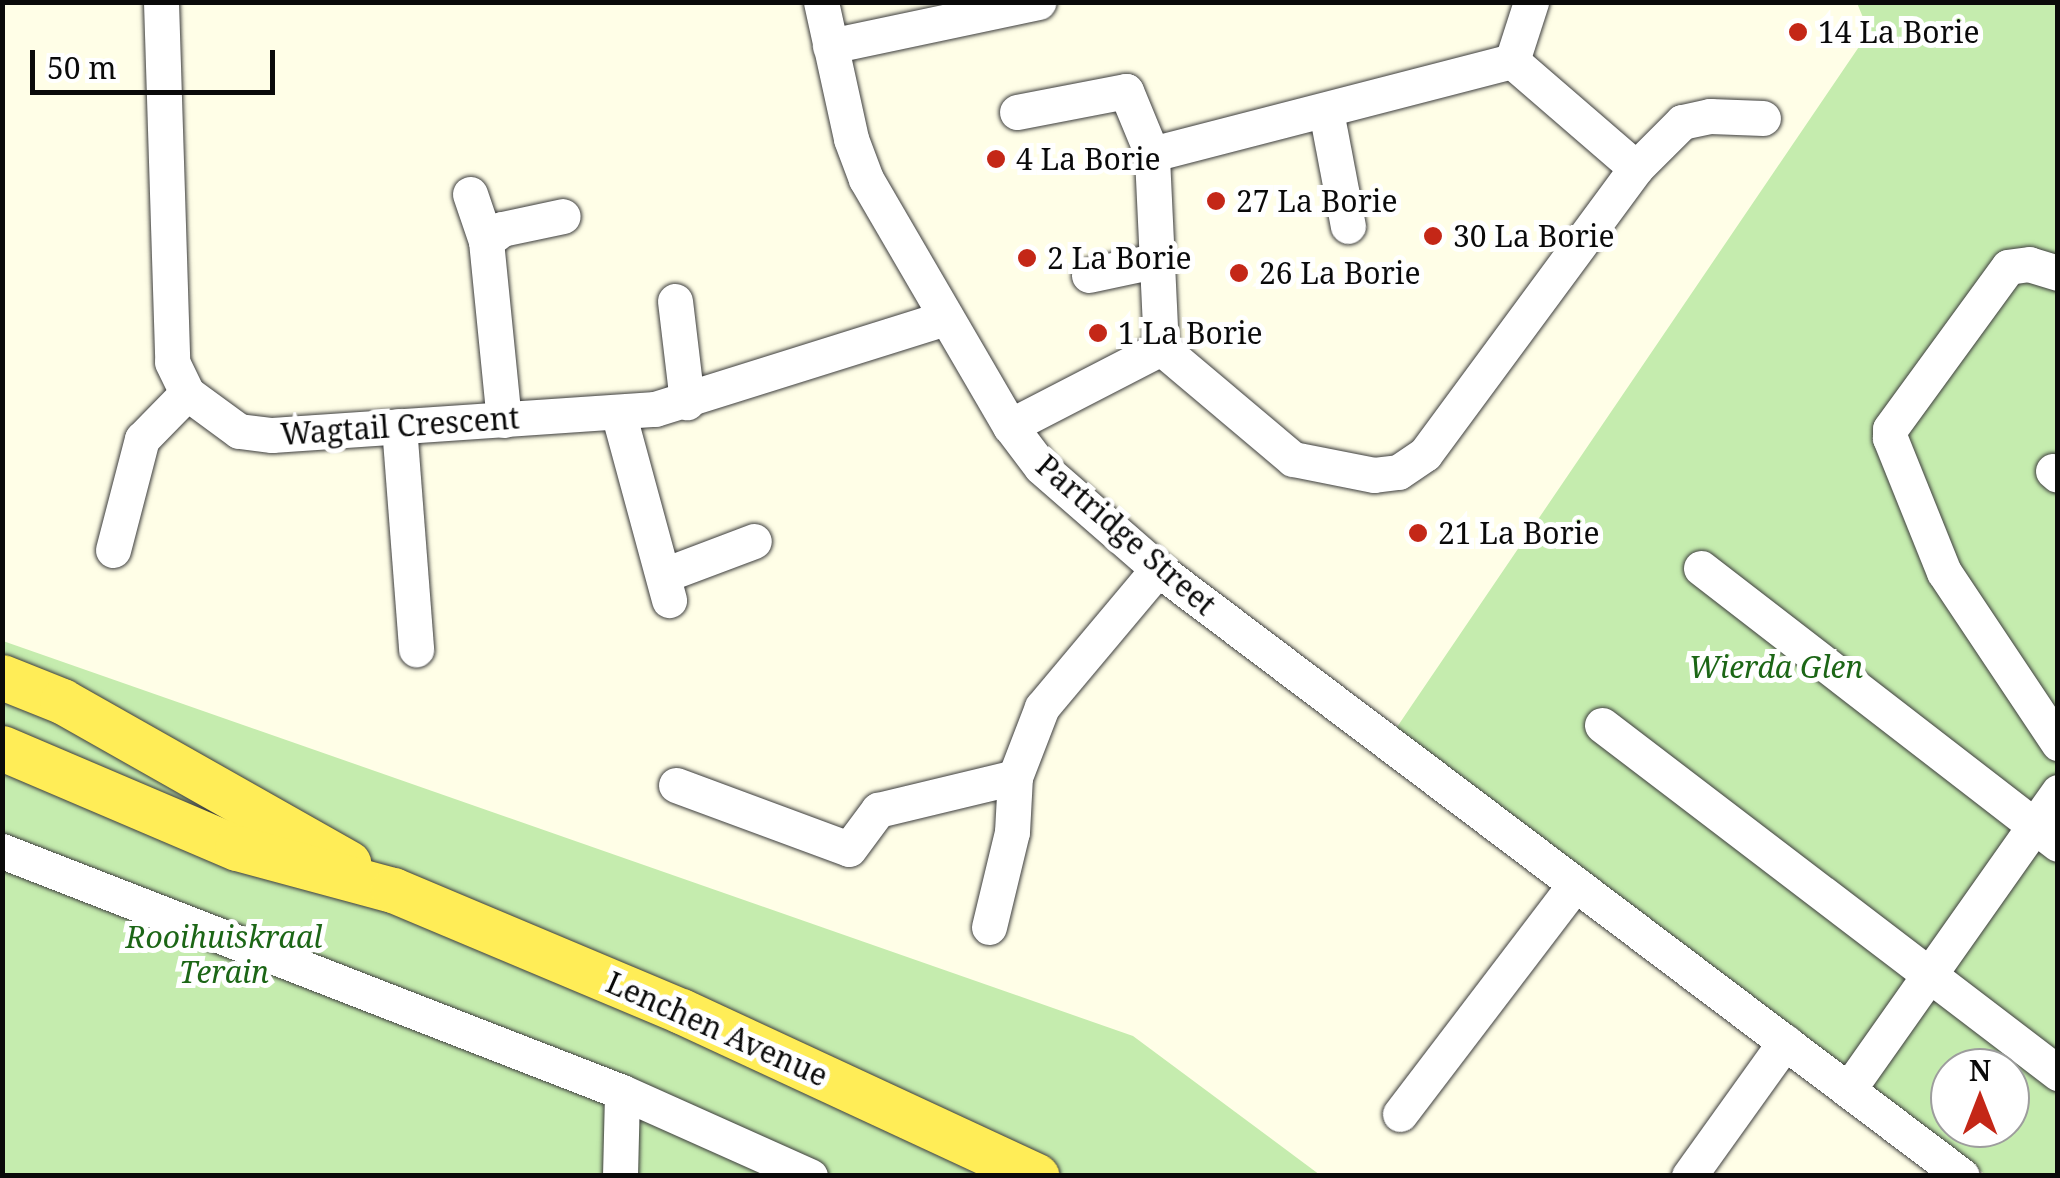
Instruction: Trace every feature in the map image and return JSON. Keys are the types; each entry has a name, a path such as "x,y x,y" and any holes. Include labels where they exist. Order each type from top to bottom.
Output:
{"main road":[{"name":"Lenchen Avenue","path":"2,678 62,701 195,773 393,890"},
{"name":"Lenchen Avenue","path":"2,748 237,848 393,890 681,1011 1036,1176"}],"street":[{"path":"114,550 142,439 187,392 172,362 161,2"},
{"name":"Partridge Street","path":"821,2 866,179 1010,426 1041,467 1158,570 1962,1176"},
{"path":"830,46 1038,2"},
{"path":"1512,61 1531,2"},
{"path":"1152,154 1512,61"},
{"path":"1512,61 1636,168"},
{"path":"1017,112 1126,91 1152,154 1161,348 1293,459 1374,475 1398,472 1425,454 1636,168 1682,122 1710,116 1763,118"},
{"path":"1326,111 1348,226"},
{"path":"470,194 486,241 504,420"},
{"path":"486,241 502,229 563,216"},
{"path":"1089,275 1159,260"},
{"path":"2058,272 2029,264 2008,267 1890,428 1890,438 1944,572 2058,742"},
{"path":"674,301 687,402"},
{"name":"Wagtail Crescent","path":"187,392 240,431 258,434 618,412 687,402 946,318"},
{"path":"1010,426 1161,348"},
{"path":"618,412 667,588 754,541"},
{"path":"399,426 416,649"},
{"path":"1701,568 2045,836"},
{"path":"988,927 1012,832 1015,777 1050,695 1158,570"},
{"path":"1602,724 2058,1073"},
{"path":"676,785 849,849 878,810 1015,777"},
{"path":"1848,1090 1930,976 2045,836 2058,792"},
{"path":"2,851 622,1092 810,1176"},
{"path":"1400,1114 1575,884"},
{"path":"1689,1176 1786,1042"},
{"path":"620,1176 622,1092"}],"green space":[{"name":"Wierda Glen","path":"1857,3 2057,3 2057,1175 1986,1175 1950,1148 2030,1148 2030,1048 1930,1048 1930,1133 1395,730 1869,32"},
{"name":"Rooihuiskraal Terain","path":"3,641 1133,1036 1320,1175 3,1176"}],"place":[{"name":"14 La Borie","path":"1798,32"},
{"name":"4 La Borie","path":"996,159"},
{"name":"27 La Borie","path":"1216,201"},
{"name":"30 La Borie","path":"1433,236"},
{"name":"2 La Borie","path":"1027,258"},
{"name":"26 La Borie","path":"1239,273"},
{"name":"1 La Borie","path":"1098,333"},
{"name":"21 La Borie","path":"1418,533"}]}
